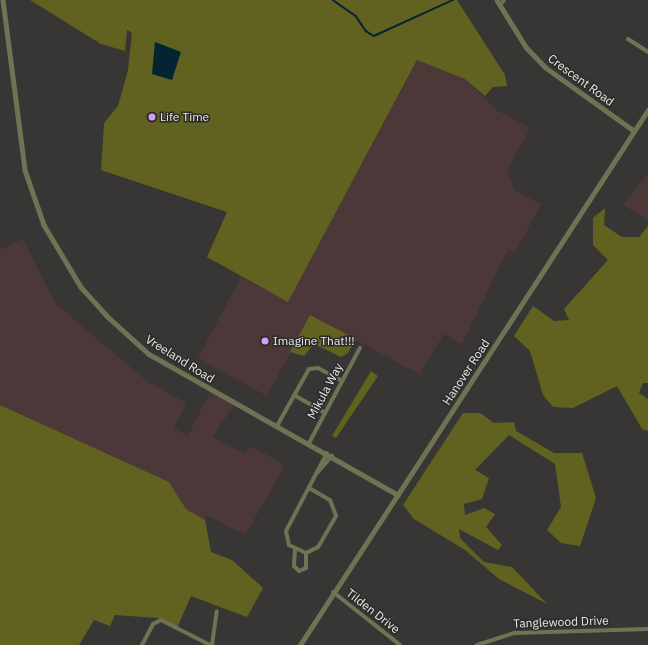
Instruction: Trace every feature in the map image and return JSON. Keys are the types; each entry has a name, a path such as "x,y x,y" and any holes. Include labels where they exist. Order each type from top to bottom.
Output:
{"street":[{"name":"Vreeland Road","path":"3,0 25,170 44,225 73,275 108,317 149,354 327,453 398,495"},
{"name":"Crescent Road","path":"497,0 526,48 545,67 634,130"},
{"path":"500,5 504,0"},
{"path":"628,39 648,52"},
{"name":"Hanover Road","path":"300,645 333,592 398,495 648,110"},
{"name":"Mikula Way","path":"309,443 360,348"},
{"path":"277,426 312,367 342,381"},
{"path":"294,395 325,413"},
{"path":"309,488 330,500 336,516 316,549 306,553 295,550 287,542 286,531 327,453"},
{"path":"317,473 332,456"},
{"path":"295,550 294,566 299,571 306,568 306,553"},
{"name":"Tilden Drive","path":"333,592 400,645"},
{"path":"142,645 153,624 160,620 211,645 217,610"},
{"name":"Tanglewood Drive","path":"477,645 515,633 648,629"}],"shaded area":[{"path":"30,0 457,0 505,75 507,86 493,87 485,96 465,79 417,60 288,302 207,257 227,212 101,170 104,123 118,106 128,70 132,33 127,30 125,51 101,44"},
{"path":"418,60 465,79 496,110 530,128 507,171 514,190 541,204 515,253 508,249 462,344 444,334 419,374 310,315 267,396 198,358 241,277 288,301"},
{"path":"648,173 648,220 623,205"},
{"path":"605,208 604,225 622,237 639,237 648,226 648,383 643,383 639,393 648,399 648,431 642,429 617,386 573,408 553,407 543,395 530,351 514,336 533,306 554,321 569,320 564,309 608,260 593,245 593,218"},
{"path":"23,239 55,303 148,382 186,403 174,428 188,436 211,390 235,404 212,437 245,454 252,446 285,466 245,535 207,515 205,520 186,509 169,482 0,405 0,250"},
{"path":"310,315 356,339 348,353 341,357 314,344 304,356 290,352"},
{"path":"371,371 378,376 336,438 332,436"},
{"path":"0,405 169,482 186,509 205,520 211,552 232,560 263,588 247,617 191,596 177,628 158,618 115,615 110,626 94,620 79,645 0,645"},
{"path":"463,413 480,413 494,423 514,422 516,431 554,453 582,453 596,498 580,546 561,543 547,530 561,507 555,464 509,435 475,470 489,478 482,499 464,504 465,515 484,508 495,514 486,527 502,545 498,550 459,529 460,538 484,562 512,567 547,604 499,579 465,550 414,519 403,505"}],"water":[{"path":"155,42 181,52 172,80 152,74"}],"waterway":[{"path":"333,0 356,16 366,31 374,36 453,0"}],"place":[{"name":"Life Time","path":"152,117"},
{"name":"Imagine That!!!","path":"265,341"}]}
